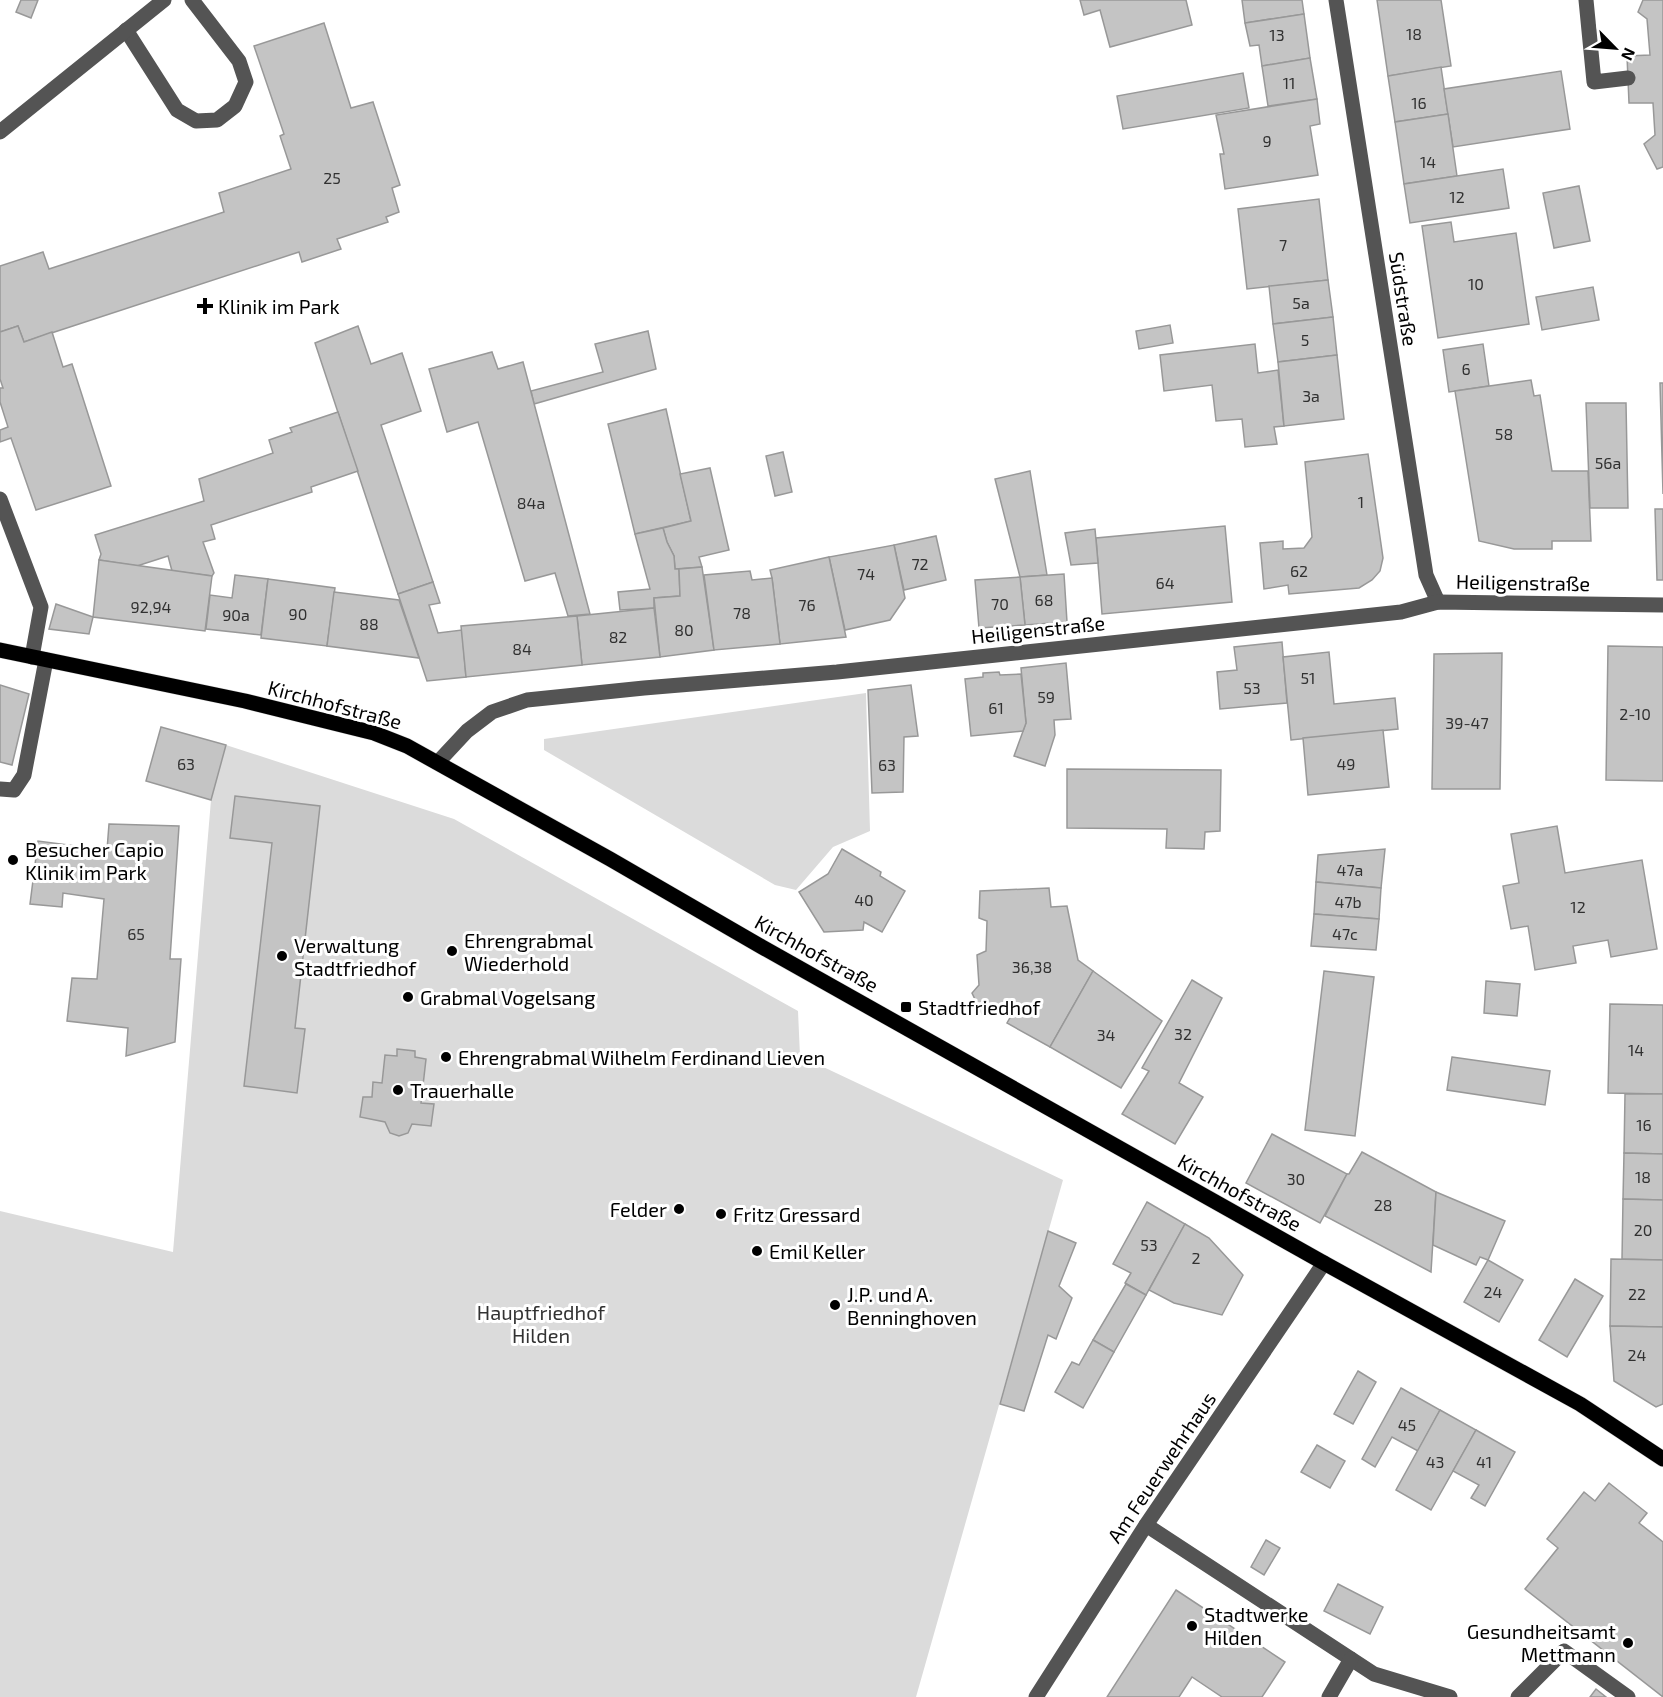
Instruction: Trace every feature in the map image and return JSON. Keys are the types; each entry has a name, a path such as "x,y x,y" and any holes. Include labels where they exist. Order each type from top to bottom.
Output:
{"main road":[{"name":"Kirchhofstraße","path":"0,650 245,701 374,733 407,746 1324,1263 1580,1404 1663,1459"}],"street":[{"path":"0,132 164,0"},
{"path":"126,30 177,110 195,121 218,120 235,106 246,82 239,61 192,0"},
{"name":"Südstraße","path":"1336,0 1426,575 1438,602"},
{"path":"1586,0 1594,82 1628,78"},
{"path":"0,499 41,607 39,659 24,775 14,790 0,789"},
{"name":"Heiligenstraße","path":"438,762 466,731 492,712 527,700 837,672 1401,612 1438,602 1663,605"},
{"name":"Am Feuerwehrhaus","path":"1036,1697 1146,1525 1324,1263"},
{"path":"1146,1525 1374,1674 1450,1697"},
{"path":"1518,1697 1564,1651 1628,1697"},
{"path":"1329,1697 1351,1659"}],"green space":[{"path":"866,693 870,831 833,847 796,890 775,885 544,750 544,739"},
{"name":"Hauptfriedhof Hilden","path":"226,745 454,819 798,1011 800,1056 1063,1180 916,1697 0,1697 0,1211 173,1252 211,800"}],"building":[{"path":"21,0 38,0 31,18 16,12"},
{"path":"1080,0 1186,0 1192,25 1110,47 1100,10 1084,15"},
{"path":"1242,0 1302,0 1304,14 1245,23"},
{"path":"1377,0 1441,0 1451,66 1388,76"},
{"path":"1643,0 1663,0 1663,167 1657,169 1644,144 1655,135 1653,103 1629,103 1627,56 1650,55 1647,19 1638,12"},
{"path":"1304,14 1310,58 1262,66 1259,45 1250,46 1245,23"},
{"path":"324,23 351,108 373,102 400,185 392,188 399,212 386,217 388,222 337,239 341,249 302,262 299,252 24,342 18,326 0,332 0,266 43,252 49,269 224,212 219,193 291,169 280,136 284,134 254,46"},
{"path":"1310,58 1317,99 1268,106 1262,66"},
{"path":"1441,67 1448,114 1395,122 1388,76"},
{"path":"1561,71 1570,129 1453,147 1444,89"},
{"path":"1243,73 1249,108 1123,129 1117,96"},
{"path":"1317,99 1320,124 1310,126 1318,175 1225,189 1220,154 1224,154 1216,115"},
{"path":"1448,114 1457,176 1404,184 1395,122"},
{"path":"1503,169 1509,208 1410,223 1404,184"},
{"path":"1579,186 1590,241 1554,248 1543,193"},
{"path":"1319,199 1328,280 1247,289 1238,209"},
{"path":"1451,222 1454,242 1516,233 1529,324 1438,338 1422,226"},
{"path":"1328,280 1333,317 1273,324 1269,286"},
{"path":"1593,287 1599,320 1542,330 1536,297"},
{"path":"1333,317 1337,355 1278,362 1273,324"},
{"path":"1170,325 1173,343 1139,349 1136,331"},
{"path":"18,326 24,342 52,332 63,367 72,364 111,486 36,510 11,438 0,442 0,430 8,427 0,402 0,388 3,388 0,379 0,332"},
{"path":"358,326 371,364 402,353 421,411 381,425 433,582 398,594 315,343"},
{"path":"648,331 656,369 534,404 531,391 603,372 595,344"},
{"path":"1255,344 1258,373 1278,370 1284,426 1274,427 1277,444 1245,447 1242,419 1216,421 1212,385 1164,391 1160,355"},
{"path":"1483,344 1489,386 1449,392 1443,350"},
{"path":"492,352 498,369 523,362 590,614 568,616 555,573 525,581 478,422 447,432 429,369"},
{"path":"1337,355 1344,419 1284,426 1278,362"},
{"path":"1531,380 1534,396 1540,395 1552,471 1588,471 1591,541 1552,541 1552,549 1514,549 1479,541 1455,391"},
{"path":"1660,383 1663,383 1663,494"},
{"path":"1586,403 1626,403 1628,508 1590,508"},
{"path":"666,409 691,521 635,534 608,424"},
{"path":"338,412 358,471 311,487 312,492 211,525 215,539 203,542 214,573 212,576 172,571 168,556 137,566 99,560 101,554 95,535 204,501 199,479 273,453 269,440 292,432 290,428"},
{"path":"783,452 792,492 775,496 766,456"},
{"path":"1368,454 1383,558 1380,571 1372,580 1359,588 1289,594 1288,585 1264,589 1260,543 1283,541 1283,549 1304,548 1312,537 1305,462"},
{"path":"710,468 729,550 699,557 702,567 675,569 674,556 663,528 691,521 680,474"},
{"path":"1030,471 1047,575 1020,577 995,479"},
{"path":"1655,509 1663,509 1663,580 1657,580"},
{"path":"1225,526 1232,602 1102,614 1096,538"},
{"path":"663,528 674,556 675,569 679,569 680,596 654,598 654,608 620,610 618,592 650,589 635,534"},
{"path":"1095,529 1098,563 1071,565 1065,533"},
{"path":"936,536 946,580 904,590 894,545"},
{"path":"894,545 905,598 890,620 845,630 829,557"},
{"path":"829,557 846,637 780,644 770,570"},
{"path":"99,560 212,576 205,631 93,617"},
{"path":"702,567 714,650 660,657 654,598 680,596 679,569"},
{"path":"750,571 752,580 772,578 780,644 714,650 704,575"},
{"path":"1064,574 1067,622 1025,625 1020,577"},
{"path":"235,575 268,579 261,635 206,629 210,595 232,598"},
{"path":"1020,577 1025,625 979,628 975,580"},
{"path":"268,579 335,588 327,646 261,638"},
{"path":"433,582 440,603 429,605 438,633 462,630 466,677 427,681 398,594"},
{"path":"334,592 399,600 419,658 327,646"},
{"path":"56,604 93,617 89,634 49,629"},
{"path":"654,608 660,657 582,665 577,616"},
{"path":"577,616 582,665 466,677 461,626"},
{"path":"1282,642 1287,703 1220,709 1217,672 1237,670 1234,647"},
{"path":"1608,646 1663,647 1663,781 1606,780"},
{"path":"1329,652 1334,704 1395,698 1398,729 1291,740 1283,657"},
{"path":"1502,653 1500,789 1432,789 1434,654"},
{"path":"1066,663 1071,719 1054,720 1055,735 1045,766 1014,756 1026,723 1021,668"},
{"path":"999,672 1000,675 1021,674 1026,723 1023,731 971,736 965,679 983,677 983,673"},
{"path":"0,685 29,694 12,765 0,762"},
{"path":"911,685 918,736 904,737 903,792 872,793 868,690"},
{"path":"161,727 226,745 211,800 146,781"},
{"path":"1383,730 1389,787 1308,795 1303,738"},
{"path":"1067,769 1221,770 1220,831 1205,832 1204,849 1166,848 1167,829 1067,828"},
{"name":"Verwaltung Stadtfriedhof","path":"235,796 320,806 295,1028 305,1029 297,1093 244,1086 272,843 230,838"},
{"path":"109,824 179,826 170,959 181,959 175,1042 126,1056 128,1028 67,1021 72,978 97,979 104,899 63,893 62,907 30,904 38,841 107,850"},
{"path":"1557,826 1565,873 1642,860 1657,949 1611,957 1608,940 1573,946 1576,963 1535,970 1528,926 1511,929 1503,886 1519,883 1511,834"},
{"path":"842,849 881,872 880,876 905,891 882,932 864,922 863,930 824,932 799,892 828,874"},
{"path":"1385,849 1381,888 1316,882 1318,855"},
{"path":"1316,882 1381,888 1379,919 1314,914"},
{"path":"1049,888 1051,907 1067,906 1078,960 1093,971 1050,1047 1007,1023 1015,1009 1012,1003 983,1016 972,993 979,985 977,955 986,951 987,921 979,918 980,891"},
{"path":"1314,914 1379,919 1376,950 1311,946"},
{"path":"1093,971 1162,1021 1121,1088 1050,1047"},
{"path":"1324,971 1374,977 1355,1136 1305,1130"},
{"path":"1192,980 1222,998 1179,1083 1203,1097 1175,1144 1122,1114 1149,1071 1142,1068"},
{"path":"1486,981 1520,984 1517,1016 1484,1013"},
{"path":"1610,1004 1663,1005 1663,1094 1608,1093"},
{"name":"Trauerhalle","path":"397,1049 415,1051 415,1057 426,1059 421,1103 434,1104 431,1126 412,1124 408,1133 399,1136 390,1133 385,1122 360,1117 363,1097 372,1097 373,1082 382,1083 385,1055 397,1056"},
{"path":"1452,1057 1550,1071 1545,1105 1447,1090"},
{"path":"1625,1094 1663,1094 1663,1154 1624,1153"},
{"path":"1272,1134 1347,1174 1320,1223 1246,1183"},
{"path":"1362,1152 1436,1192 1431,1272 1325,1216 1347,1174"},
{"path":"1624,1153 1663,1154 1663,1200 1623,1199"},
{"path":"1436,1192 1505,1221 1488,1260 1480,1257 1476,1265 1433,1245"},
{"path":"1623,1199 1663,1200 1663,1260 1622,1259"},
{"path":"1147,1202 1185,1224 1146,1295 1125,1283 1131,1273 1113,1264"},
{"path":"1185,1224 1209,1238 1243,1275 1222,1315 1174,1303 1149,1290"},
{"path":"1048,1231 1076,1243 1059,1286 1072,1298 1056,1339 1048,1335 1024,1411 1000,1404"},
{"path":"1611,1259 1663,1260 1663,1327 1610,1326"},
{"path":"1488,1260 1523,1280 1499,1322 1464,1302"},
{"path":"1575,1279 1603,1296 1567,1357 1539,1340"},
{"path":"1126,1284 1146,1295 1114,1352 1093,1340"},
{"path":"1610,1326 1663,1327 1663,1404 1656,1407 1614,1381"},
{"path":"1093,1340 1114,1352 1083,1408 1055,1392 1072,1362 1079,1365"},
{"path":"1358,1371 1376,1382 1353,1424 1334,1414"},
{"path":"1401,1388 1440,1410 1418,1451 1392,1437 1375,1467 1362,1459"},
{"path":"1440,1410 1476,1430 1431,1510 1396,1490"},
{"path":"1476,1430 1515,1452 1485,1506 1471,1498 1479,1485 1453,1471"},
{"path":"1317,1445 1345,1461 1330,1488 1301,1472"},
{"name":"Gesundheitsamt Mettmann","path":"1609,1483 1647,1513 1639,1523 1663,1542 1663,1697 1525,1589 1558,1548 1547,1539 1584,1492 1595,1501"},
{"path":"1266,1540 1280,1548 1264,1575 1251,1567"},
{"path":"1338,1584 1383,1607 1370,1634 1324,1611"},
{"name":"Stadtwerke Hilden","path":"1176,1590 1285,1662 1262,1697 1222,1697 1192,1677 1179,1697 1107,1697"},
{"path":"1596,1689 1606,1697 1590,1697"}],"place":[{"name":"Klinik im Park","path":"205,306"},
{"name":"Besucher Capio Klinik im Park","path":"13,860"},
{"name":"Ehrengrabmal Wiederhold","path":"452,951"},
{"name":"Verwaltung Stadtfriedhof","path":"282,956"},
{"name":"Grabmal Vogelsang","path":"408,997"},
{"name":"Stadtfriedhof","path":"906,1007"},
{"name":"Ehrengrabmal Wilhelm Ferdinand Lieven","path":"446,1057"},
{"name":"Trauerhalle","path":"398,1090"},
{"name":"Felder","path":"679,1209"},
{"name":"Fritz Gressard","path":"721,1214"},
{"name":"Emil Keller","path":"757,1251"},
{"name":"J.P. und A. Benninghoven","path":"835,1305"},
{"name":"Stadtwerke Hilden","path":"1192,1626"},
{"name":"Gesundheitsamt Mettmann","path":"1628,1643"}]}
